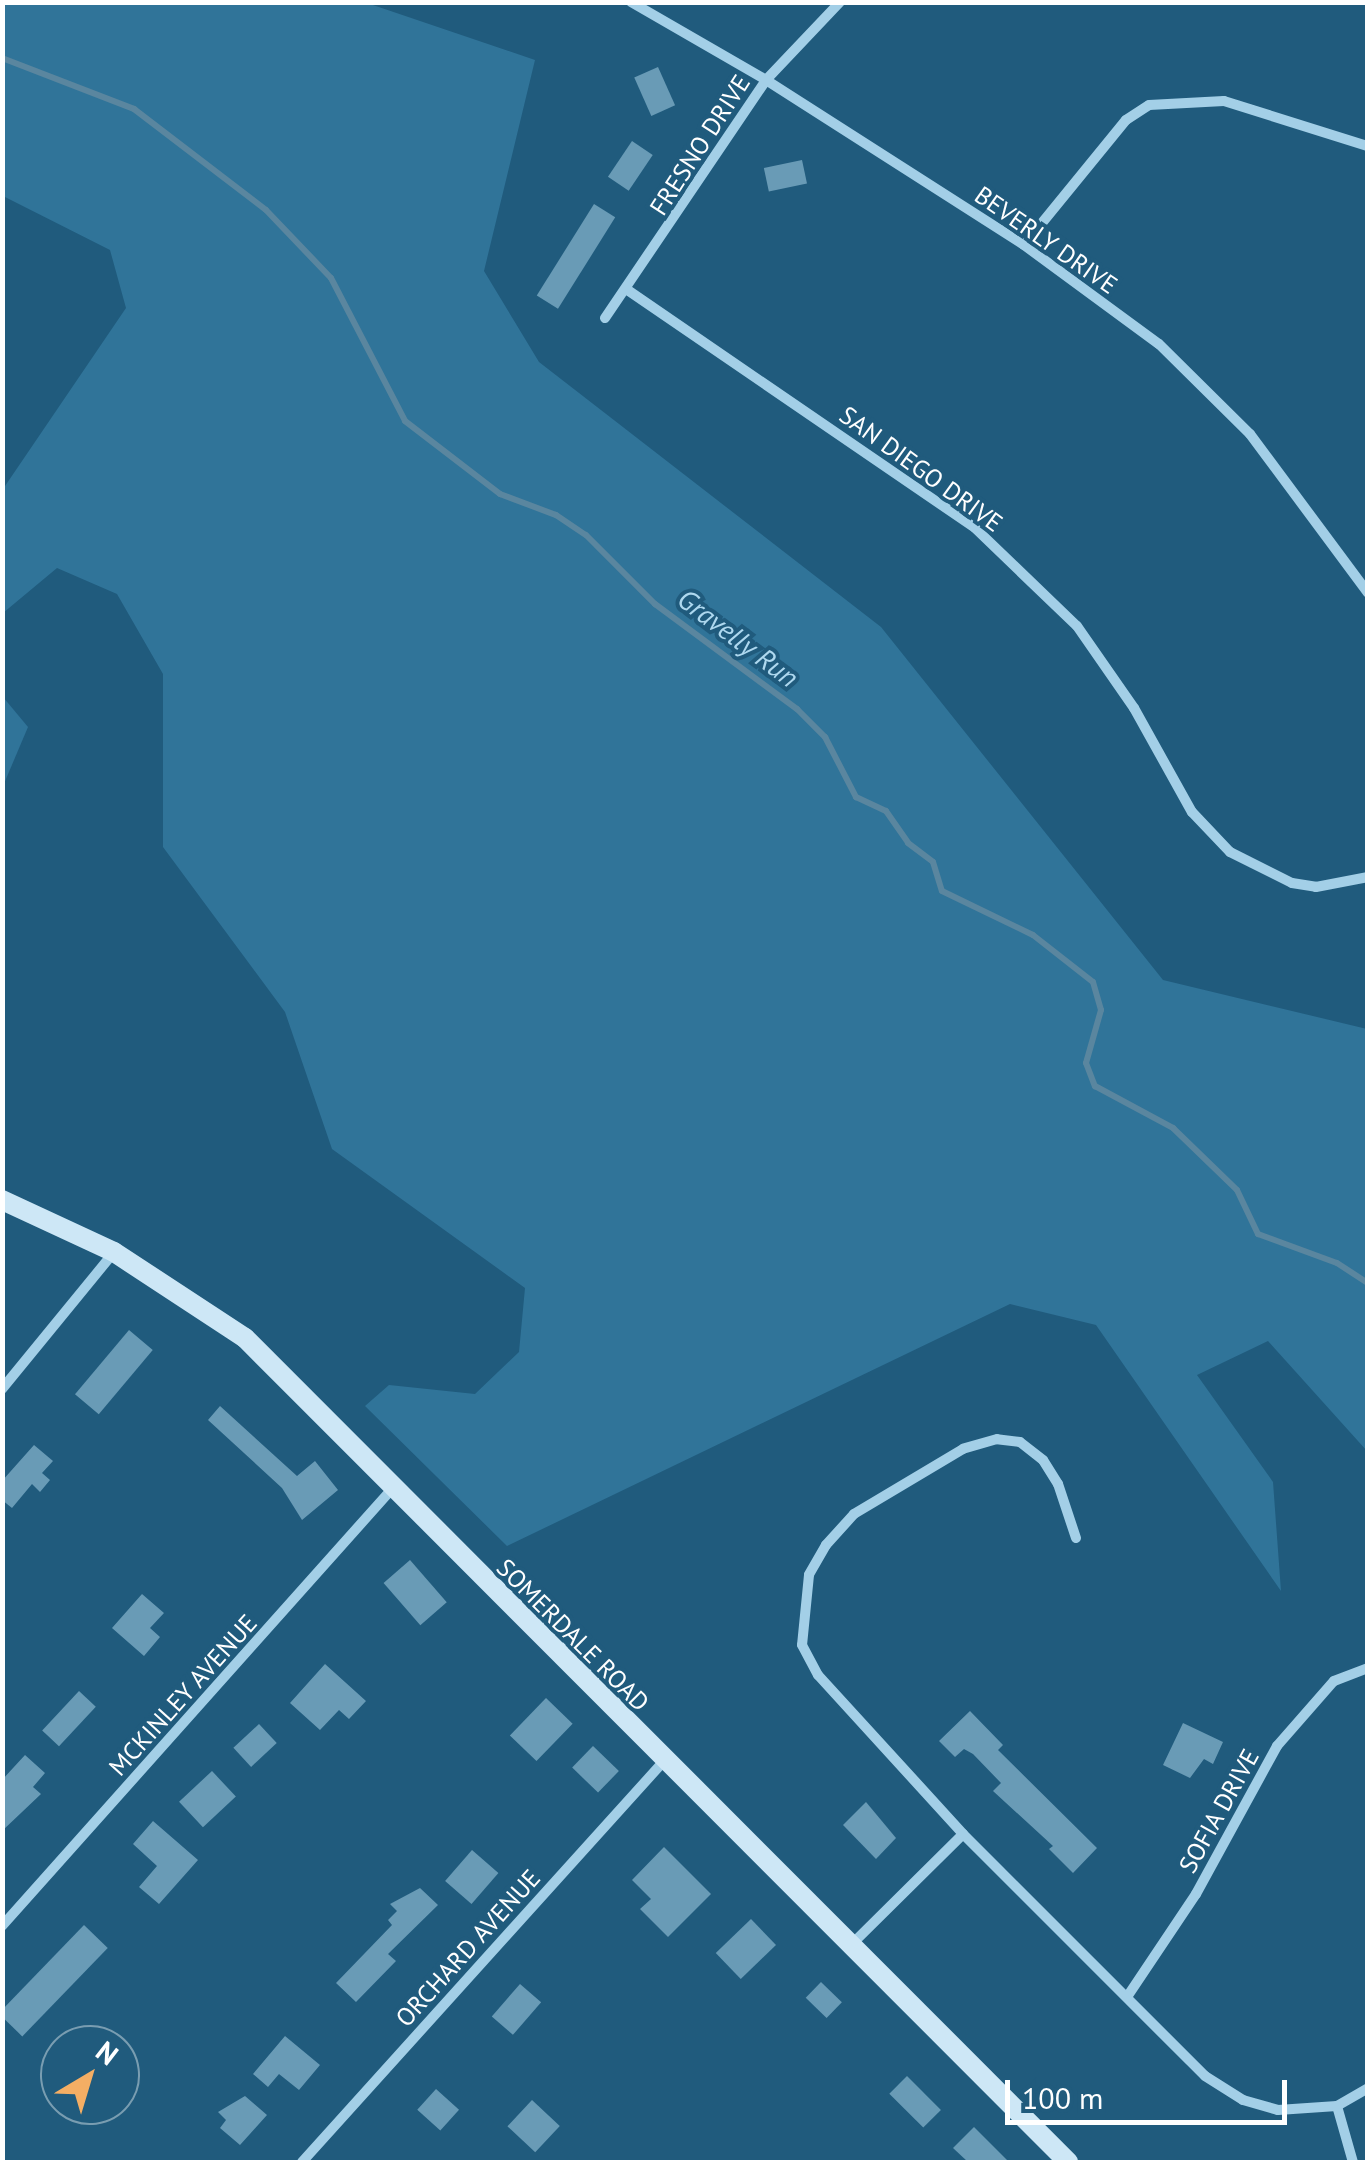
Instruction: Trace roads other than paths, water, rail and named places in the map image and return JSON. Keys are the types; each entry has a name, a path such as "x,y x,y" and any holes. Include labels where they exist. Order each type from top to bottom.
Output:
{"main road":[{"name":"SOMERDALE ROAD","path":"2,1200 114,1252 245,1338 391,1490 1068,2162"}],"street":[{"name":"BEVERLY DRIVE","path":"631,2 766,80 1024,245 1159,344 1250,434 1368,593"},
{"name":"FRESNO DRIVE","path":"605,318 629,291 766,80 840,2"},
{"path":"1024,245 1126,120 1149,105 1224,101 1368,146"},
{"name":"SAN DIEGO DRIVE","path":"629,291 975,528 1077,626 1192,812 1230,852 1292,883 1316,887 1368,877"},
{"path":"2,1389 114,1252"},
{"path":"1076,1538 1043,1460 1020,1442 997,1439 962,1449 854,1514 809,1575 802,1610 802,1645 856,1718 962,1834 1205,2076 1243,2100 1278,2110 1338,2106 1368,2088"},
{"name":"MCKINLEY AVENUE","path":"2,1926 391,1490"},
{"name":"SOFIA DRIVE","path":"1127,1997 1196,1894 1278,1746 1312,1701 1334,1681 1368,1668"},
{"name":"ORCHARD AVENUE","path":"302,2162 664,1761"},
{"path":"850,1946 962,1834"},
{"path":"1338,2106 1352,2162"}],"waterway":[{"name":"Gravelly Run","path":"2,58 134,109 266,210 331,278 405,421 500,494 556,515 586,535 655,604 797,709 825,737 856,797 886,811 908,843 933,862 942,891 1033,935 1093,982 1101,1010 1086,1063 1095,1086 1173,1128 1237,1190 1258,1234 1337,1263 1368,1283"}]}
